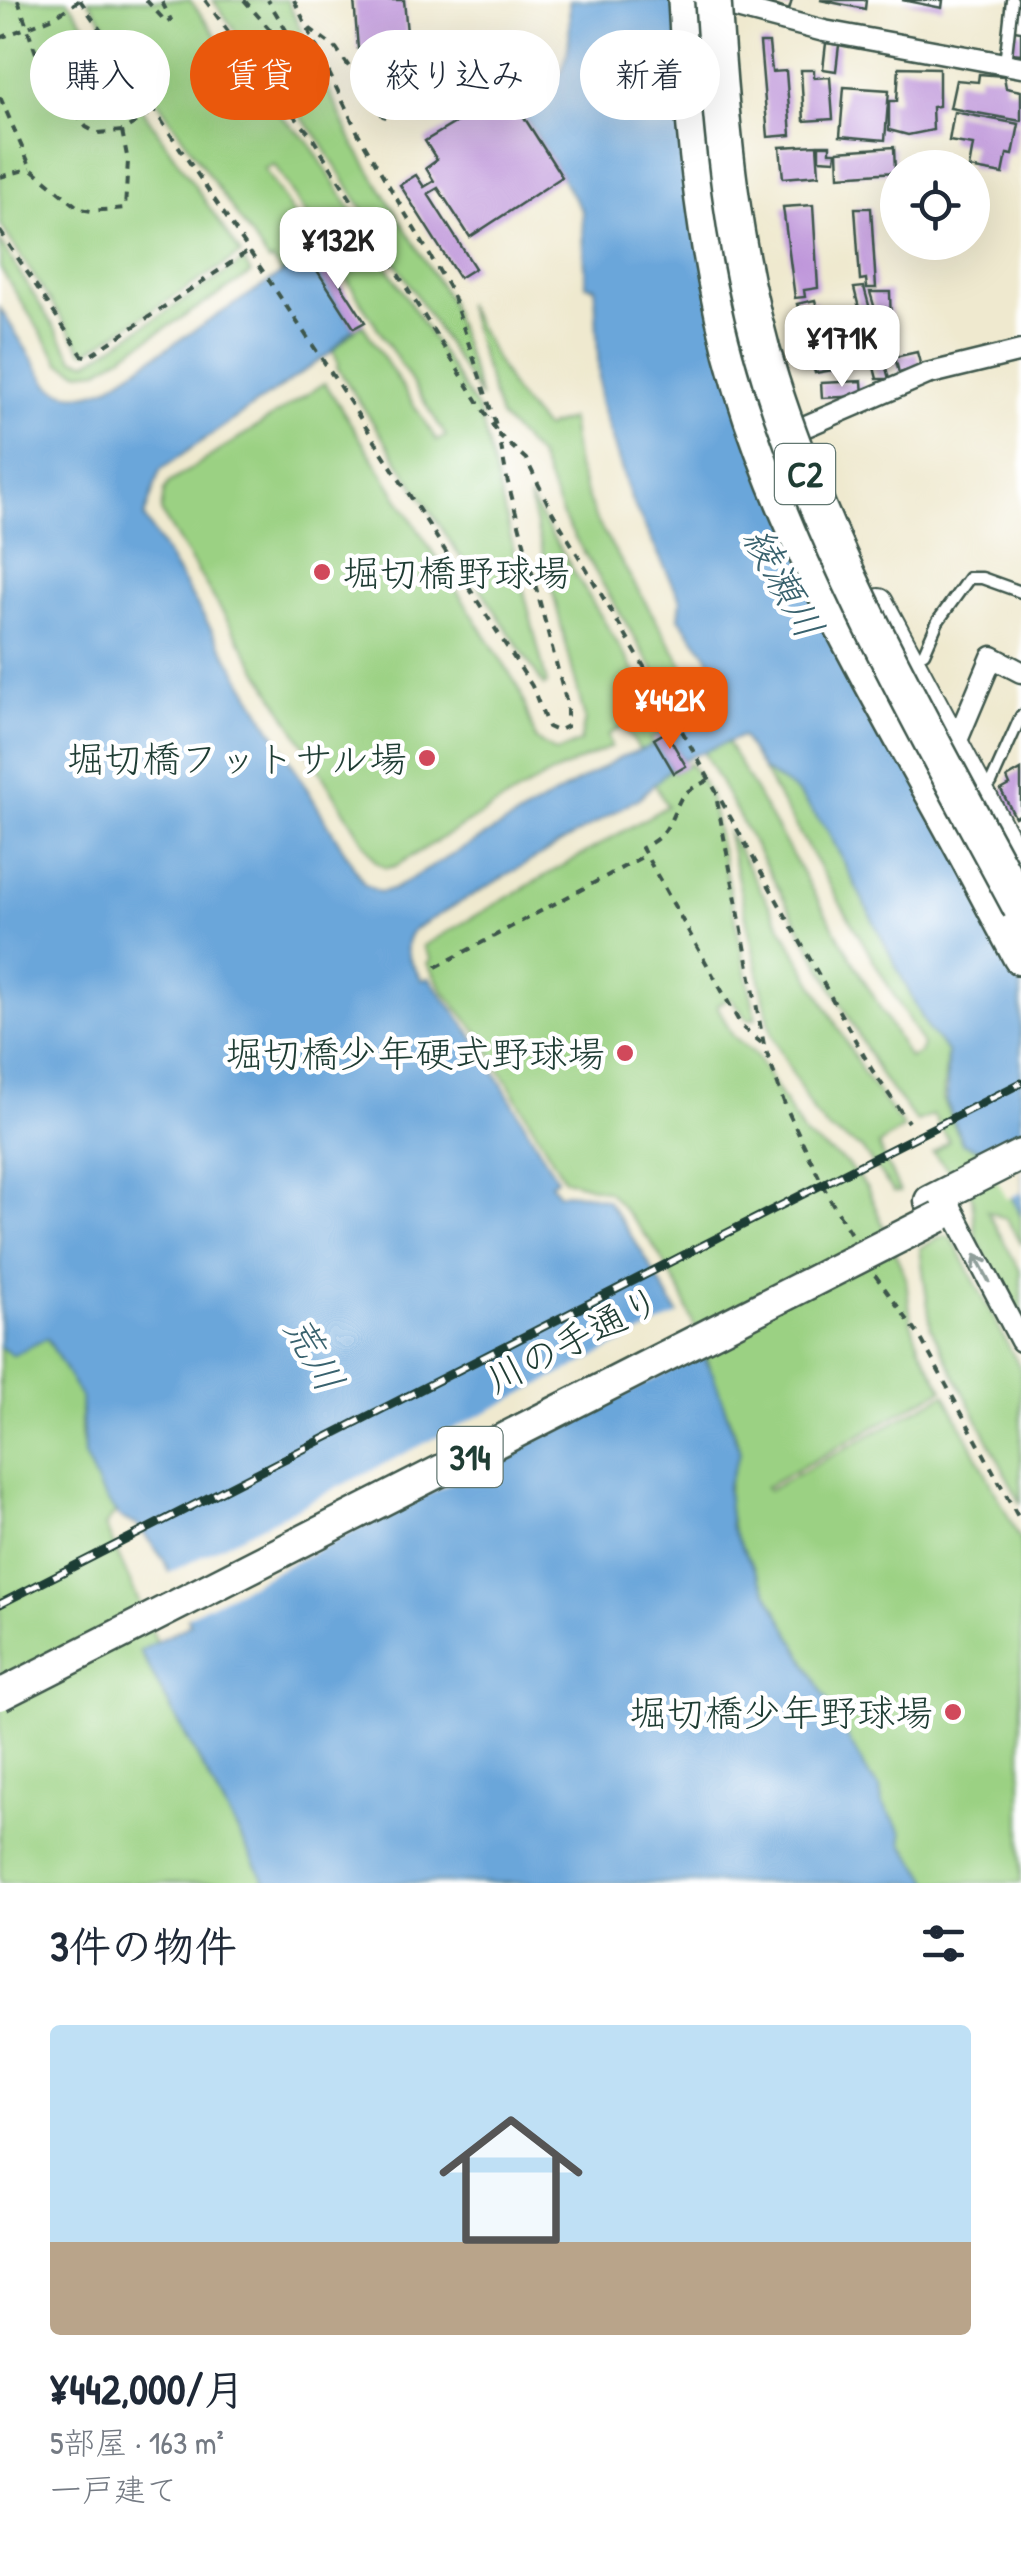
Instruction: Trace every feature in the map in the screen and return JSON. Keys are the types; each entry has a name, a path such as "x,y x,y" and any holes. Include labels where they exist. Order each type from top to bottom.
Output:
{"highway":[{"name":"C2","path":"686,0 705,228 742,389 792,522 827,599 1021,957"},
{"name":"C2","path":"722,6 728,188 746,284 770,379 819,512 854,590 1021,908"},
{"path":"722,6 718,135 724,204 735,273 769,406 839,590 941,807"}],"main road":[{"path":"722,6 758,263 776,341 804,427 835,510 870,584 1021,870"},
{"name":"川の手通り","path":"0,1695 949,1202 1021,1155"},
{"name":"川の手通り","path":"0,1676 949,1202 1021,1176"}],"street":[{"path":"722,6 824,31 1013,66"},
{"path":"804,427 927,374 1021,350"},
{"path":"955,745 992,657 1021,672"},
{"path":"949,1202 1021,1341"}],"lane":[{"path":"1012,0 1013,66"},
{"path":"924,654 938,621 969,578 982,578 1021,592"},
{"path":"992,784 1021,716"}],"path":[{"path":"18,0 48,82 86,126 97,133 122,131 139,120"},
{"path":"0,38 54,17 80,0 101,30"},
{"path":"146,0 167,23 171,20 161,0"},
{"path":"205,0 273,92 310,134 499,436 526,459 550,508 681,729 872,1070 908,1122"},
{"path":"244,0 301,65 305,62 268,0"},
{"path":"163,120 532,686 548,727 557,731 567,726 567,704 499,436 452,291 358,135 294,0"},
{"path":"305,25 336,48 350,68"},
{"path":"0,97 31,168 80,209 125,208 129,184 122,131"},
{"path":"0,176 31,168"},
{"path":"0,231 82,356 88,357 250,250"},
{"path":"708,780 682,795 659,840 642,848 742,1027 764,1045"},
{"path":"716,796 720,833 764,1045 785,1105 828,1196 856,1242"},
{"path":"436,967 646,855"},
{"path":"874,1272 920,1337 1021,1522"}],"green space":[{"path":"0,0 68,0 88,30 30,30 30,120 150,120 241,254 87,352 82,350 0,224"},
{"path":"88,0 190,0 212,30 190,30 190,120 285,120 308,141 480,414 547,684 544,686 337,367 333,350 362,324 437,441 446,436 274,164 264,169 320,256 281,272 273,260 269,262 170,119 170,30 109,30"},
{"path":"213,0 287,0 301,30 235,30"},
{"path":"330,93 353,143 449,300 481,399 303,120 330,120"},
{"path":"0,241 74,359 87,362 244,261 251,274 99,370 79,372 60,363 0,268"},
{"path":"465,303 515,394 544,428 570,419 577,468 595,518 709,709 687,726 564,519 538,456 500,417"},
{"path":"325,383 519,688 536,740 557,752 580,742 585,719 529,498 669,728 650,739 653,746 640,750 623,726 608,735 611,747 548,775 395,866 386,868 376,862 161,512 169,483"},
{"path":"727,742 909,1058 920,1053 923,1045 762,769 798,793 828,831 929,1031 947,1051 943,1099 962,1143 990,1153 1021,1216 1021,1245 1007,1219 987,1211 1021,1272 1021,1335 976,1237 972,1196 933,1153 949,1141 933,1115 917,1122 882,1078 703,751"},
{"path":"690,763 709,793 756,1018 748,1020 730,998 717,1005 732,1035 756,1055 805,1136 846,1163 867,1188 906,1278 911,1322 919,1346 943,1389 766,1487 769,1490 945,1394 1021,1541 1021,1883 931,1883 903,1844 902,1832 882,1803 876,1782 869,1777 735,1540 727,1501 730,1474 740,1452 682,1294 652,1243 609,1192 564,1179 480,1035 445,993 427,963 431,960 423,946 667,806 654,783 671,768 674,772"},
{"path":"727,830 864,1074 904,1128 878,1145 900,1192 894,1192 861,1148 829,1130 814,1113 772,1035"},
{"path":"944,1236 952,1238 1021,1370 1021,1504 931,1328 920,1248"},
{"path":"47,1338 81,1397 81,1439 101,1492 116,1512 105,1526 157,1642 140,1652 266,1883 0,1883 0,1347 13,1355"}],"water":[{"name":"綾瀬川","path":"569,0 677,0 679,30 580,30 580,120 685,120 689,176 983,906 1021,978 1021,1216 990,1153 962,1143 947,1103 947,1051 929,1031 828,831 798,793 762,769 742,736 683,760 670,739 721,699 708,656 679,618 681,600 631,499 600,401 595,287 586,285 582,211 527,120 560,120 560,73 569,36"},
{"name":"荒川","path":"311,261 354,328 329,354 160,470 144,517 364,884 379,892 392,890 621,757 657,744 671,768 640,797 413,930 407,943 408,955 422,980 429,978 476,1040 557,1179 551,1183 558,1193 607,1200 713,1374 740,1452 727,1487 731,1528 869,1776 880,1788 882,1803 902,1832 903,1844 931,1883 266,1883 140,1651 190,1624 164,1560 137,1525 119,1517 101,1492 84,1456 81,1397 47,1338 13,1355 0,1347 0,308 48,384 69,394 83,394 106,388 281,274"}],"pier":[{"path":"1021,1137 1021,1192 1007,1199 985,1157"},
{"path":"682,1313 705,1353 182,1619 165,1575"}],"building":[{"path":"354,0 404,0 407,30 356,30"},
{"path":"759,0 792,0 789,10"},
{"path":"820,0 866,0 865,9"},
{"path":"902,0 943,0 942,8"},
{"path":"1014,30 1021,31 1021,54 1011,53"},
{"path":"760,43 769,43 772,72 786,71 791,135 768,137"},
{"path":"826,43 839,45 836,71 823,69"},
{"path":"899,67 939,68 939,106 932,107 933,130 908,135 889,130 889,101 897,101"},
{"path":"801,70 814,70 814,78 830,77 833,119 804,121"},
{"path":"979,74 1004,76 1006,88 1021,91 1021,121 950,108 956,80 978,82"},
{"path":"844,87 889,90 885,140 840,136"},
{"path":"954,112 1019,124 1013,155 1007,154 1003,174 990,172 990,150 972,150 973,145 949,141"},
{"path":"460,120 526,120 562,177 470,237 438,188 428,194 475,268 459,278 400,185 416,175 424,187 434,181 426,168 437,160 425,141"},
{"path":"817,145 819,175 783,178 780,147"},
{"path":"819,145 830,145 830,152 836,152 835,160 819,159"},
{"path":"894,147 880,150 880,173 839,176 838,151"},
{"path":"813,205 818,288 804,290 805,297 795,298 783,207"},
{"path":"855,208 871,208 876,288 867,288 866,279 860,280"},
{"path":"322,255 365,322 354,328 311,261"},
{"path":"864,287 889,379 877,379 854,288"},
{"path":"870,292 890,292 891,327 880,326"},
{"path":"815,300 833,370 815,373 797,304"},
{"path":"917,352 921,367 899,373 895,357"},
{"path":"862,381 863,396 822,398 821,383"},
{"path":"666,732 686,766 674,773 654,739"},
{"path":"1021,770 1021,814 1015,817 1001,790 1010,785 1007,778"}],"railway":[{"path":"0,1604 1021,1083"}],"place":[{"name":"堀切橋野球場","path":"322,572"},
{"name":"堀切橋フットサル場","path":"427,758"},
{"name":"堀切橋少年硬式野球場","path":"625,1053"},
{"name":"堀切橋少年野球場","path":"953,1712"}]}
